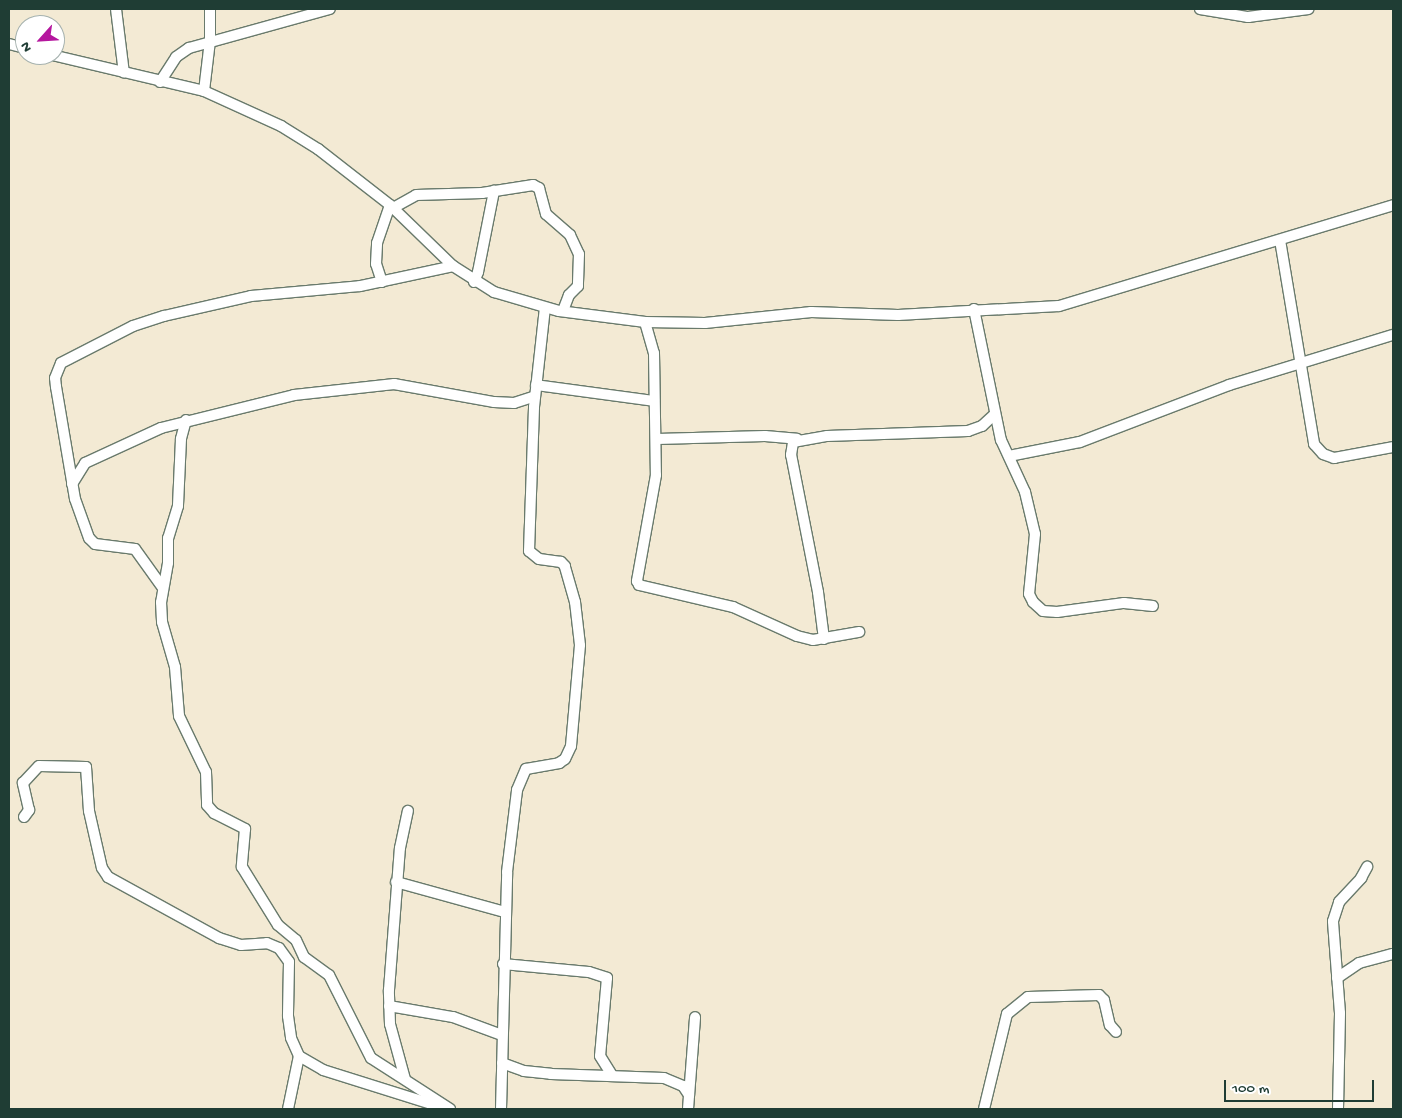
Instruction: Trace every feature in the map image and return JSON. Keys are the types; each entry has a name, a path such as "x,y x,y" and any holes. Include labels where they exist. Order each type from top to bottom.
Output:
{"street":[{"path":"116,9 124,73"},
{"path":"204,91 210,41 210,9"},
{"path":"160,82 176,57 210,41 330,9"},
{"path":"1200,9 1248,17 1308,9"},
{"path":"65,58 204,91 301,137 391,206 453,266 474,282 516,301 563,312 646,322 695,324 776,318 811,312 898,314 1073,304 1393,206"},
{"path":"382,282 376,264 377,243 391,206 416,194 494,191 516,186 539,188 546,214 570,235 578,254 580,278 563,312"},
{"path":"474,282 478,272 494,191"},
{"path":"1280,240 1303,363 1308,424 1317,450 1334,458 1393,447"},
{"path":"163,588 135,549 91,542 72,484 55,378 61,363 85,348 146,321 252,296 382,282 453,266"},
{"path":"501,1109 505,912 519,779 532,766 555,765 565,758 571,746 580,645 575,602 565,566 561,562 535,557 529,551 535,391 546,308"},
{"path":"974,309 994,415 1030,507 1036,534 1029,594 1033,602 1043,611 1057,612 1124,603 1153,606"},
{"path":"646,322 654,353 654,401 657,439 653,496 635,576 639,584 733,607 783,632 813,640 859,632"},
{"path":"1009,456 1089,439 1151,412 1393,335"},
{"path":"72,484 85,463 186,420 294,395 384,384 421,388 494,402 514,403 535,391 654,401"},
{"path":"657,439 797,439 968,432 982,426 994,415"},
{"path":"186,420 182,439 178,506 168,538 168,563 163,588 162,622 175,667 178,710 183,728 206,772 207,805 214,813 244,829 241,864 260,899 278,925 296,940 304,957 329,975 371,1058 448,1109"},
{"path":"778,438 791,454"},
{"path":"797,439 792,444 791,454 818,592 824,639"},
{"path":"68,457 85,463"},
{"path":"24,816 29,810 23,783 39,766 86,767 89,811 102,868 108,877 219,938 241,945 267,943 284,952 288,962 289,1023 299,1056 288,1109"},
{"path":"406,1080 396,1055 389,1006 396,882 408,811"},
{"path":"1338,1109 1340,1032 1334,953 1336,910 1367,867"},
{"path":"396,882 505,912"},
{"path":"1334,953 1354,965"},
{"path":"1337,978 1354,965 1393,954"},
{"path":"503,964 589,972 607,978 600,1056 612,1075"},
{"path":"984,1109 1007,1014 1028,997 1099,995 1104,1000 1110,1025 1116,1032"},
{"path":"389,1006 453,1017 502,1035"},
{"path":"688,1109 695,1016"},
{"path":"299,1056 323,1070 448,1109"},
{"path":"502,1063 524,1071 551,1074 664,1078 683,1086 689,1095"}]}
